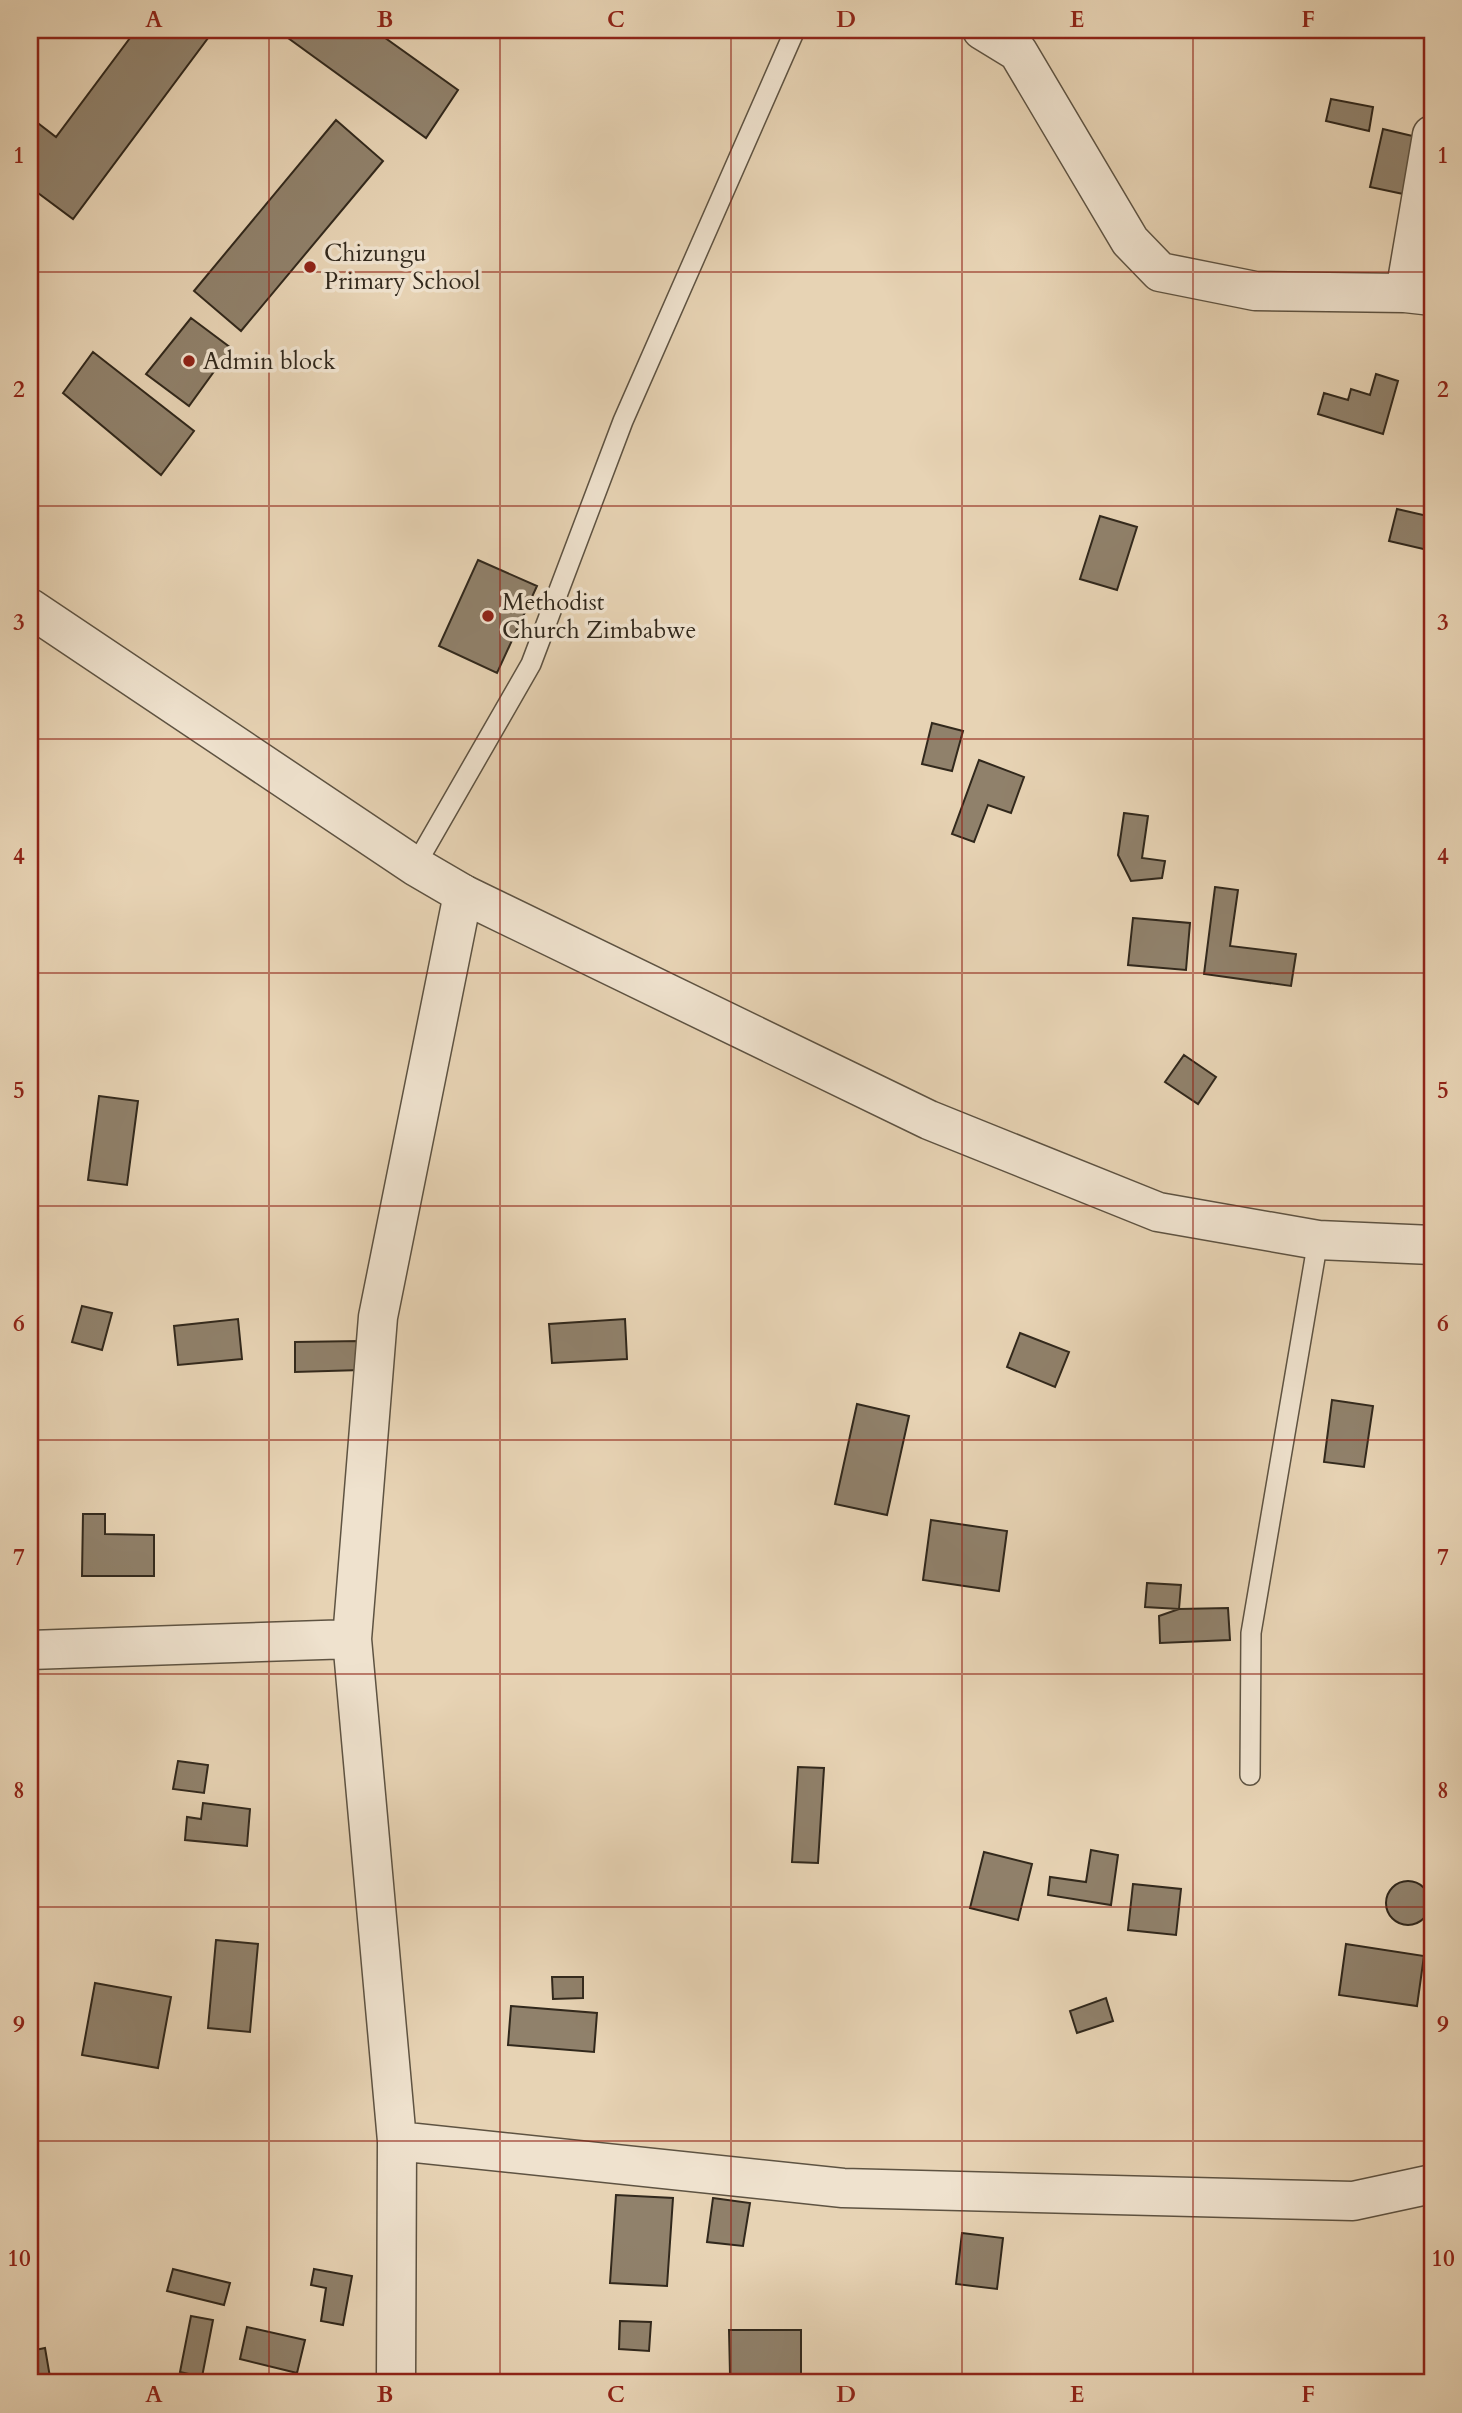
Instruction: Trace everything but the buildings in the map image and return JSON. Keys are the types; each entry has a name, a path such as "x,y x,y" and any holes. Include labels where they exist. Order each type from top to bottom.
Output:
{"street":[{"path":"982,30 1018,52 1130,241 1160,272 1255,291 1419,294 1432,135"},
{"path":"30,608 415,866 463,894 929,1120 1158,1212 1318,1240 1432,1245"},
{"path":"396,2383 397,2141 352,1639 378,1317 463,894"},
{"path":"30,1650 352,1639"},
{"path":"397,2141 843,2188 1353,2201 1432,2184"}],"lane":[{"path":"415,866 531,664 623,421 795,30"},
{"path":"1250,1775 1251,1633 1318,1240"}],"place":[{"name":"Chizungu Primary School","path":"310,267"},
{"name":"Admin block","path":"189,361"},
{"name":"Methodist Church Zimbabwe","path":"488,616"}]}
